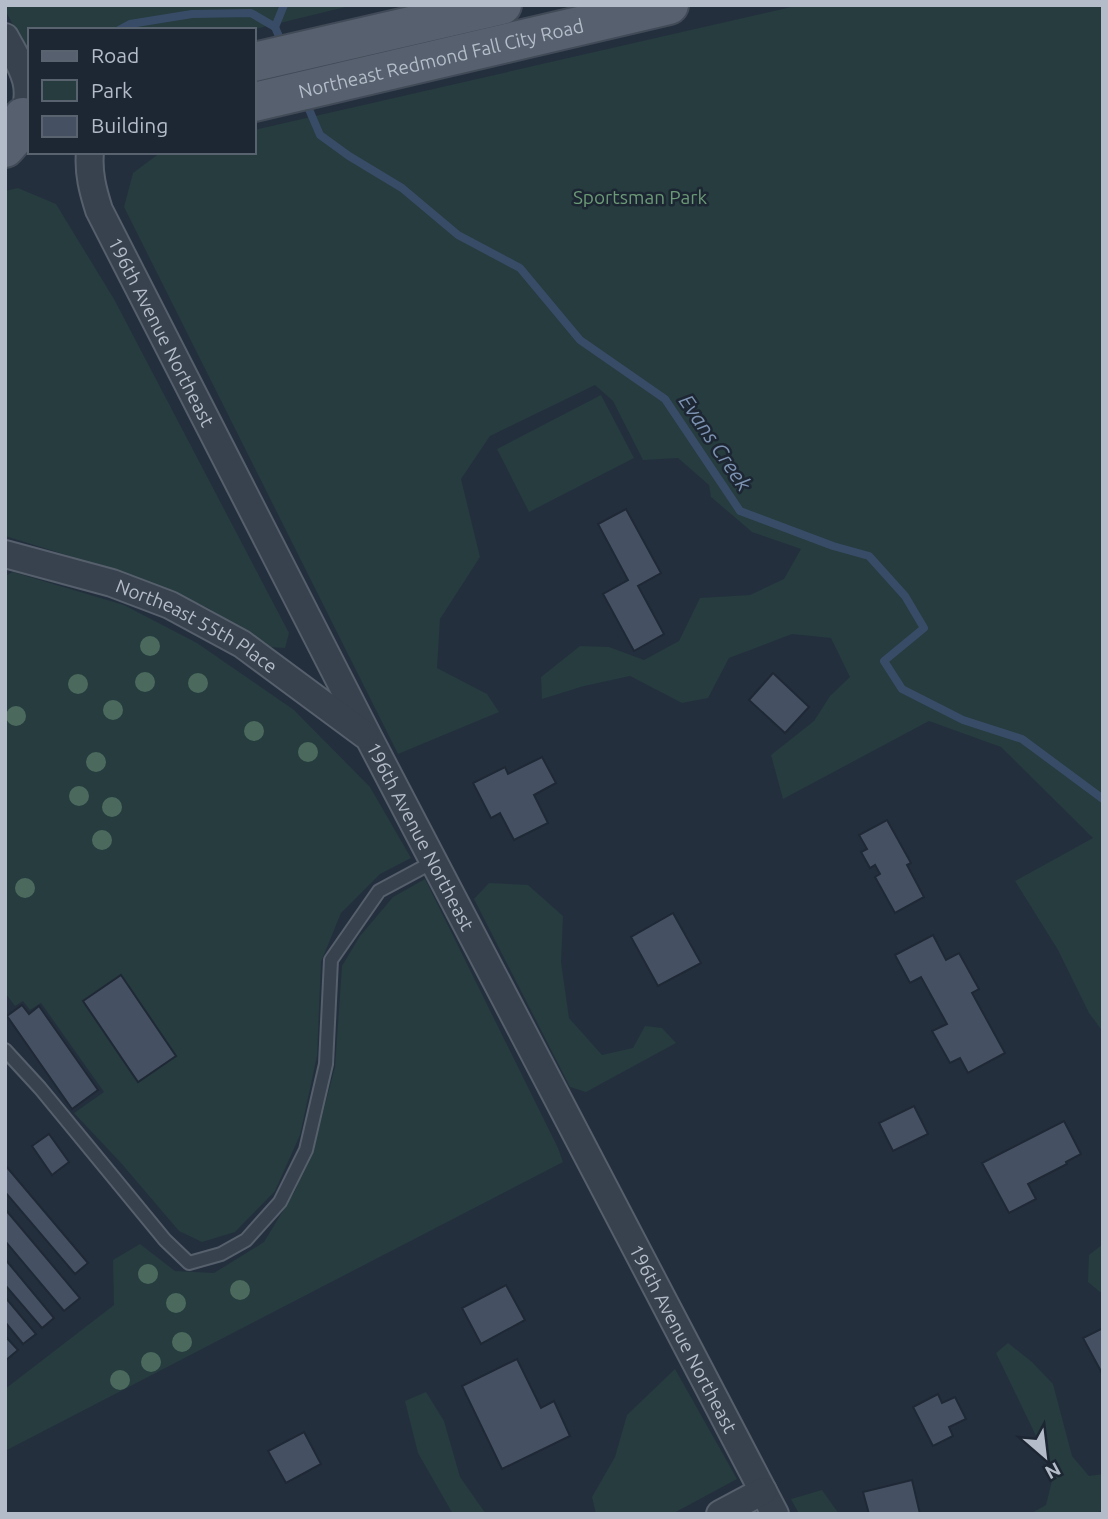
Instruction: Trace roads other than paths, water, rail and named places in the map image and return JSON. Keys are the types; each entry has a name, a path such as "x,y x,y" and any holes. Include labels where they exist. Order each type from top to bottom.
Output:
{"main road":[{"name":"Northeast Redmond Fall City Road","path":"256,62 502,5"},
{"name":"Northeast Redmond Fall City Road","path":"256,102 669,5"},
{"path":"5,160 30,154"}],"street":[{"path":"9,43 28,85"},
{"path":"16,126 28,98"},
{"name":"196th Avenue Northeast","path":"90,154 91,184 99,210 433,862 769,1502"},
{"name":"Northeast 55th Place","path":"5,554 112,583 170,605 242,644 369,738"},
{"path":"720,1514 769,1502"}],"lane":[{"path":"5,1050 40,1088 165,1240 189,1263 221,1254 246,1240 280,1202 306,1150 326,1063 331,960 379,891 433,862"}],"waterway":[{"path":"275,27 284,5"},
{"name":"Evans Creek","path":"123,28 130,24 192,14 251,13 275,27 283,46"},
{"name":"Evans Creek","path":"305,100 320,135 402,188 458,235 520,268 580,340 665,399 740,511 833,546 869,556 905,596 924,628 884,661 902,689 963,720 1022,739 1103,799"}],"park label":[{"name":"Sportsman Park","path":"640,197"}]}
